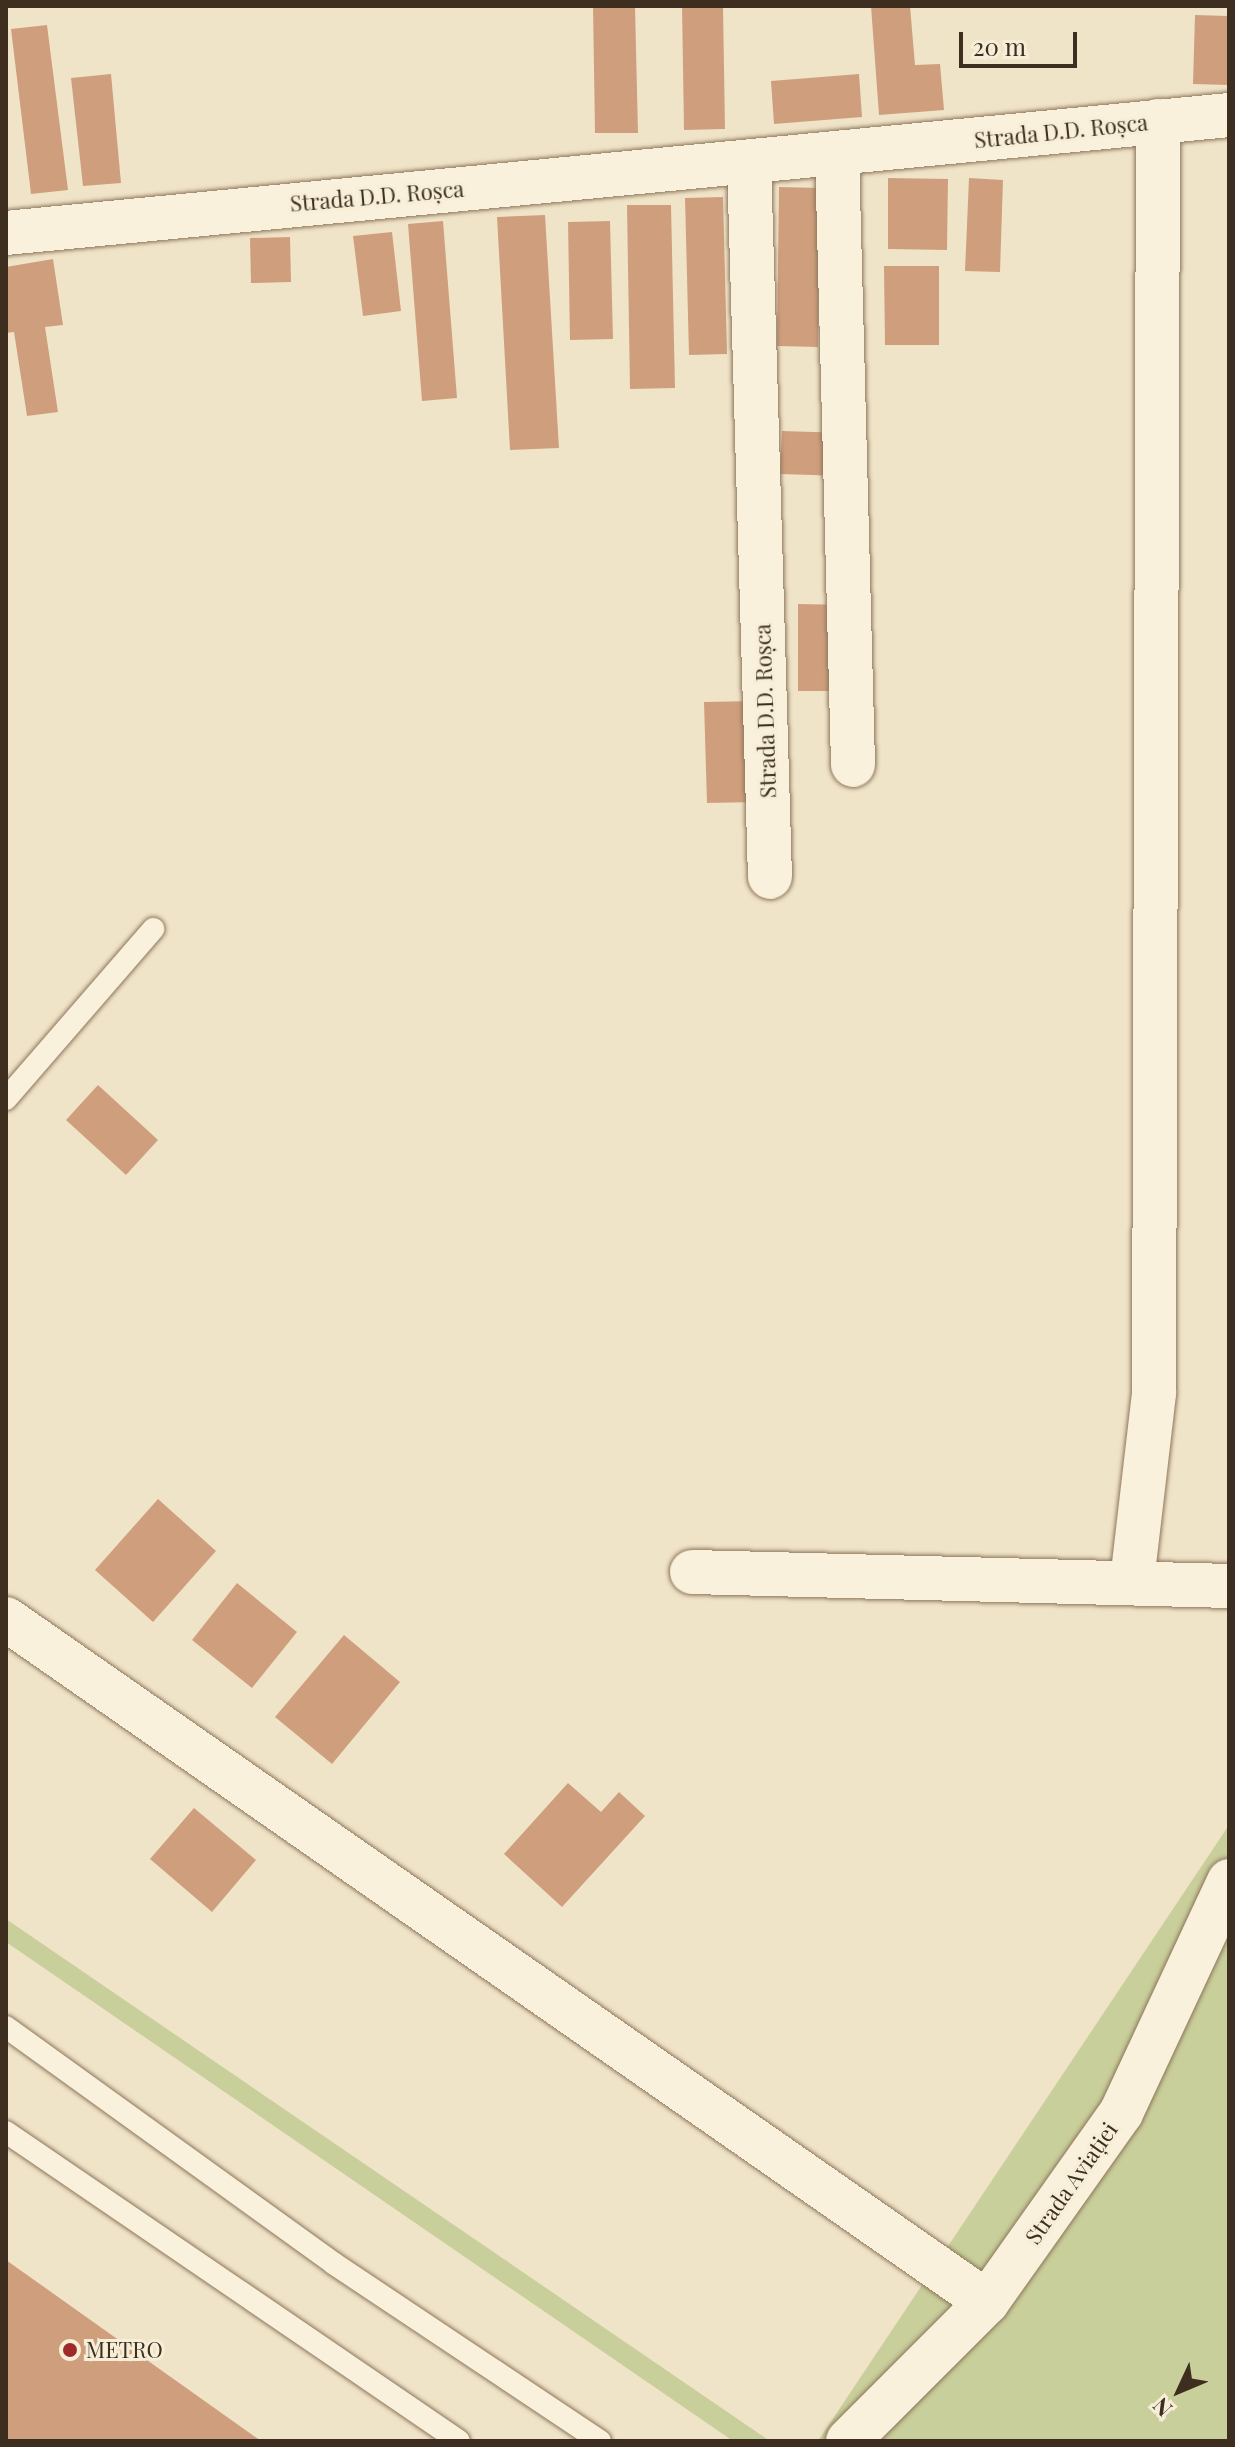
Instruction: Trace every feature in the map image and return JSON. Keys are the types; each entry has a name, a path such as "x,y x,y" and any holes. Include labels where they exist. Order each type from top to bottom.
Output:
{"street":[{"name":"Strada D.D. Roșca","path":"6,233 1229,115"},
{"path":"1132,1581 1154,1393 1158,121"},
{"path":"837,153 853,765"},
{"name":"Strada D.D. Roșca","path":"749,162 770,877"},
{"path":"692,1572 1132,1581 1229,1586"},
{"path":"6,1619 987,2302"},
{"name":"Strada Aviației","path":"848,2441 987,2302 1121,2113 1229,1881"}],"lane":[{"path":"6,1099 153,929"},
{"path":"6,2027 333,2263 600,2441"},
{"path":"6,2132 459,2441"}],"green space":[{"path":"1229,1825 1229,2441 818,2441"},
{"path":"6,1919 770,2441 733,2441 6,1942"}],"building":[{"path":"593,6 635,6 638,133 595,133"},
{"path":"682,6 723,6 725,129 684,130"},
{"path":"871,6 910,6 915,65 940,64 944,110 879,115"},
{"path":"1195,15 1229,16 1229,85 1193,84"},
{"path":"47,25 68,190 31,194 11,29"},
{"path":"111,74 121,183 83,186 71,78"},
{"path":"859,74 862,117 774,124 771,81"},
{"path":"888,178 948,179 947,250 888,249"},
{"path":"969,178 1003,180 1000,272 965,271"},
{"path":"779,187 820,188 818,347 777,346"},
{"path":"723,197 727,354 689,355 685,198"},
{"path":"627,205 671,205 675,388 630,389"},
{"path":"545,215 559,448 510,450 497,217"},
{"path":"443,221 457,398 422,401 408,224"},
{"path":"610,221 613,339 570,340 568,222"},
{"path":"392,232 401,311 363,316 353,236"},
{"path":"290,237 291,282 251,283 250,238"},
{"path":"53,259 63,325 45,327 58,412 27,416 14,332 6,333 6,267"},
{"path":"884,266 939,266 939,345 885,345"},
{"path":"782,431 846,433 845,476 780,474"},
{"path":"798,604 850,605 850,691 798,691"},
{"path":"755,701 758,802 707,803 704,702"},
{"path":"98,1085 158,1140 126,1175 66,1120"},
{"path":"158,1499 216,1551 153,1622 95,1570"},
{"path":"237,1583 297,1632 252,1688 192,1640"},
{"path":"344,1635 400,1682 332,1764 275,1717"},
{"path":"568,1783 601,1812 619,1792 645,1816 562,1907 504,1854"},
{"path":"194,1808 256,1860 212,1912 150,1859"},
{"name":"METRO","path":"6,2260 261,2441 6,2441"}],"place":[{"name":"METRO","path":"70,2350"}]}
